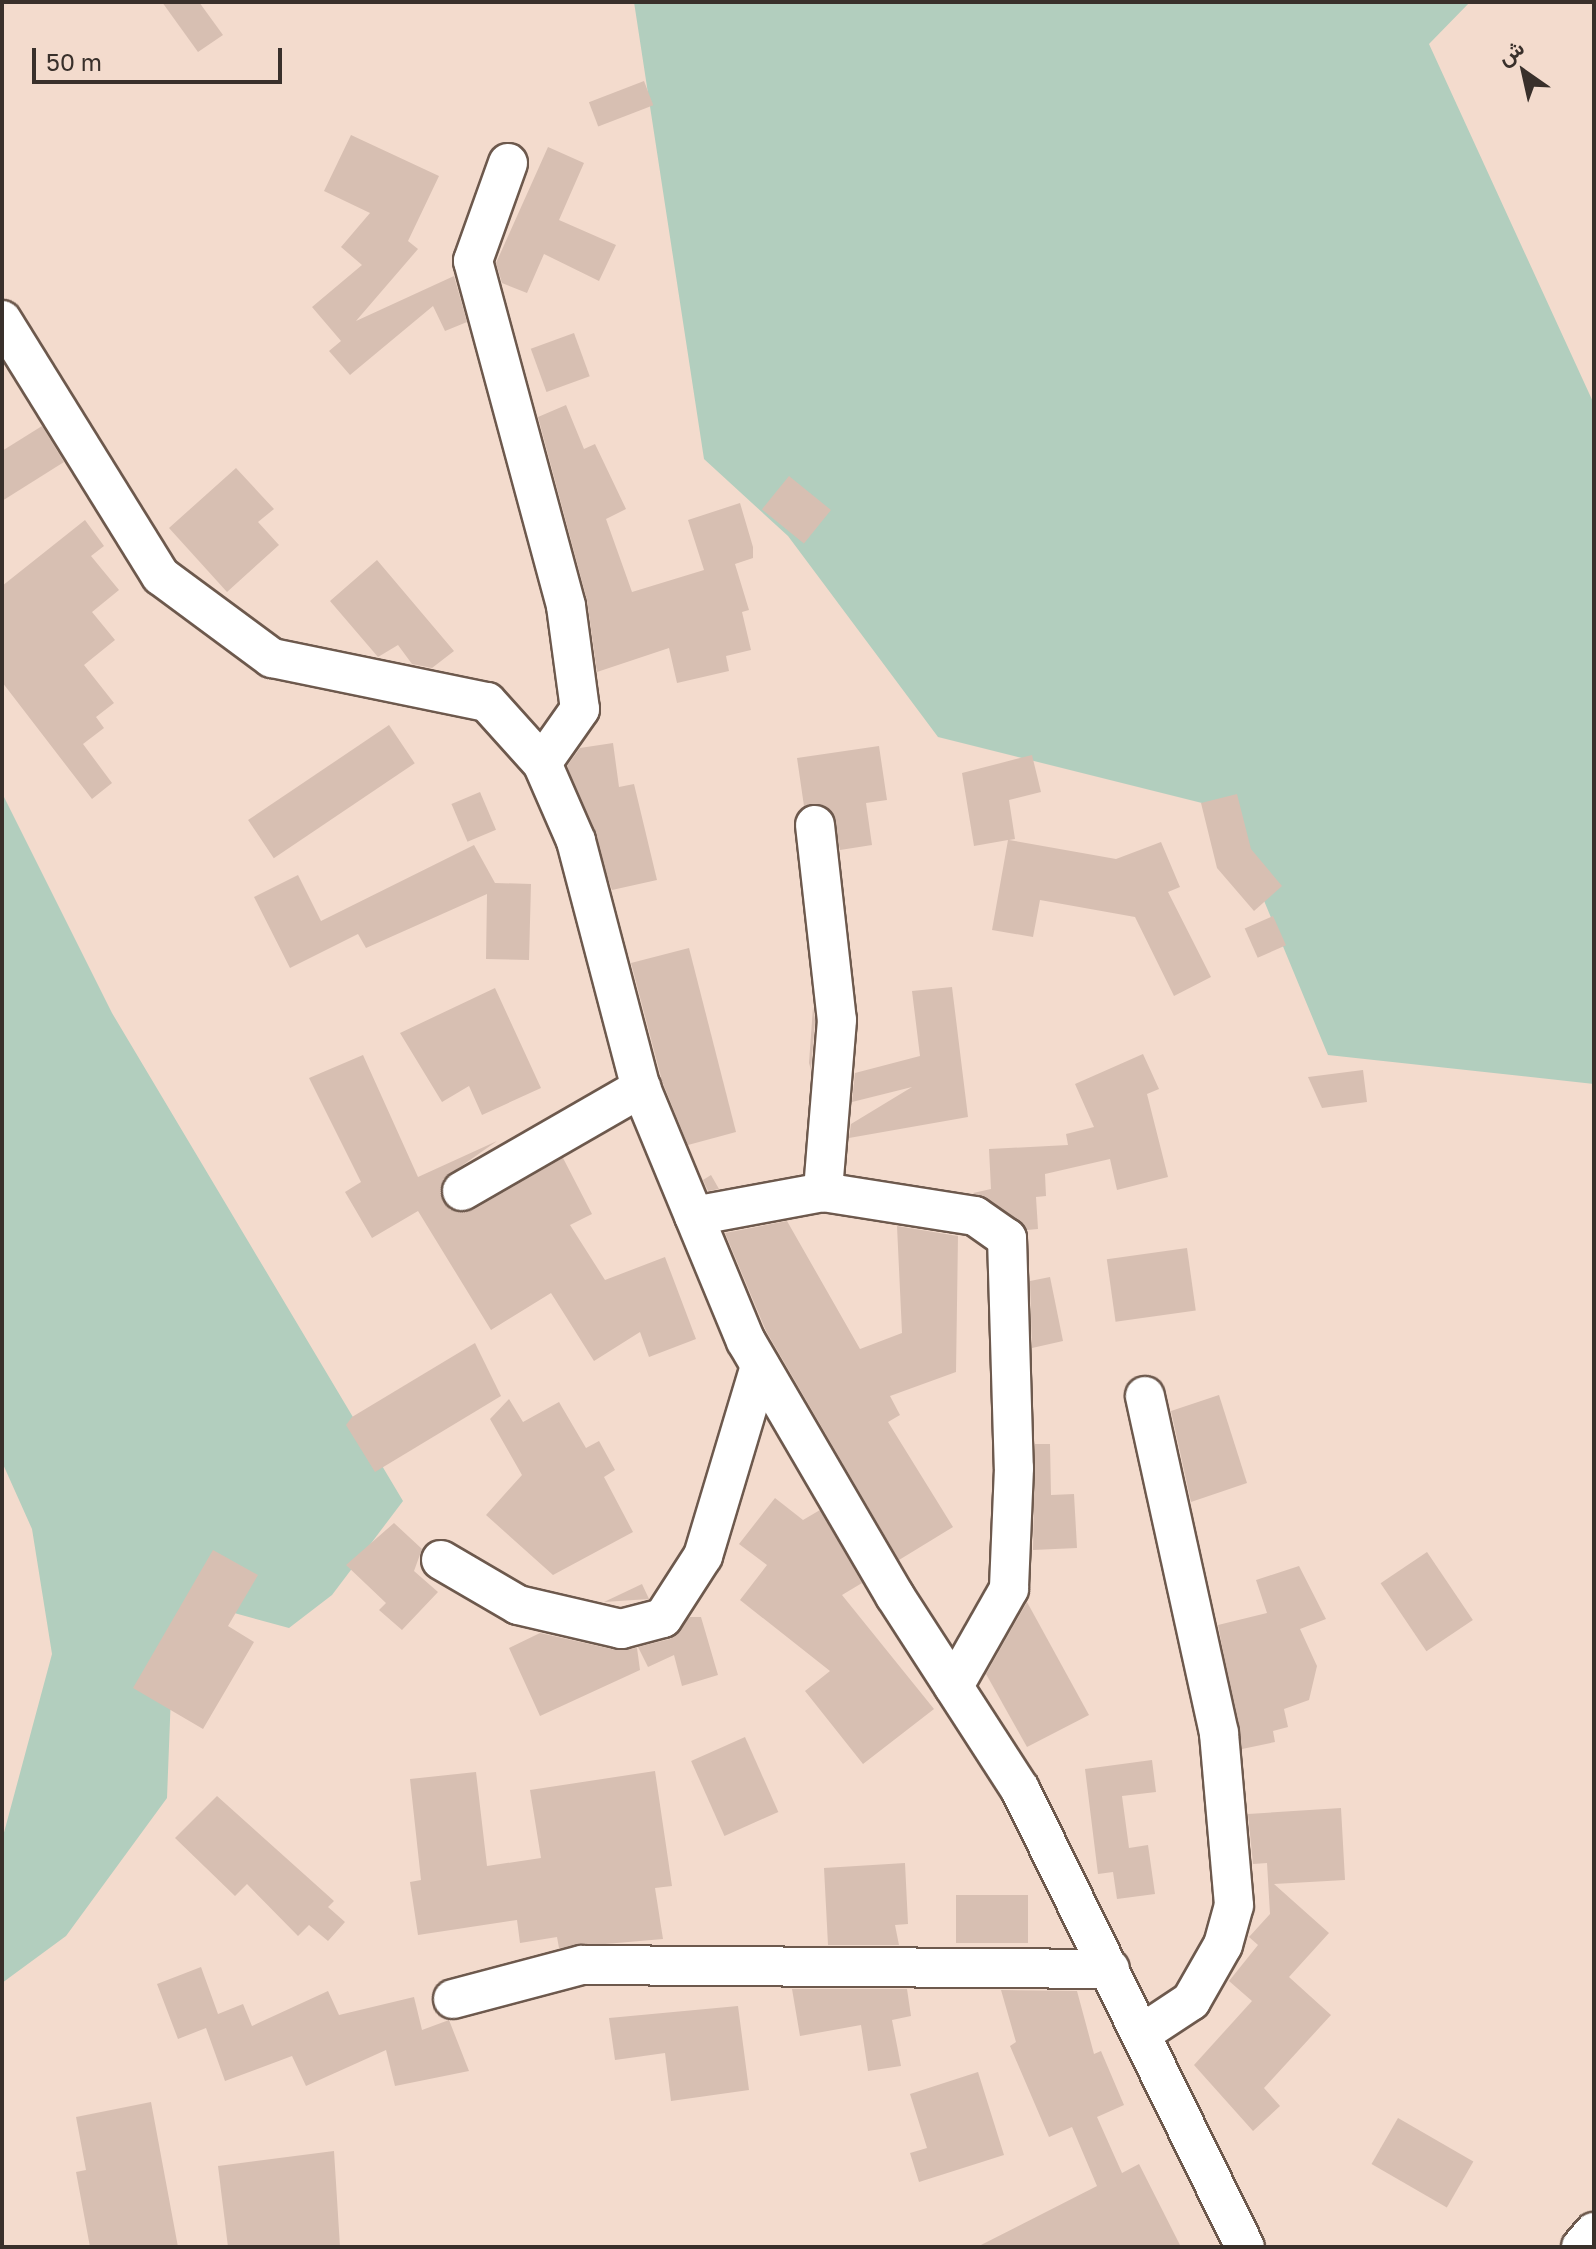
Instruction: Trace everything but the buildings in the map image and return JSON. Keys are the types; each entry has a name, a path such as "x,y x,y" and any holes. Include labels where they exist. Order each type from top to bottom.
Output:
{"street":[{"path":"508,163 473,261 566,606 580,709 542,763"},
{"path":"2,320 161,576 272,658 487,702 542,763 576,841 641,1088 760,1366 1020,1789 1245,2247"},
{"path":"815,825 837,1020 823,1192"},
{"path":"462,1191 641,1088"},
{"path":"694,1216 823,1192 975,1216 1007,1238 1014,1468 1009,1589 954,1686"},
{"path":"441,1560 518,1605 621,1629 663,1618 703,1556 760,1366"},
{"path":"1141,2034 1191,2001 1223,1945 1234,1905 1219,1733 1145,1396"},
{"path":"453,1999 582,1965 1110,1969"},
{"path":"1581,2247 1594,2232"}],"green space":[{"path":"634,2 1470,2 1429,44 1594,404 1594,1084 1328,1055 1226,809 938,737 788,536 704,459"},
{"path":"2,793 112,1013 403,1501 332,1595 289,1628 227,1611 171,1694 167,1798 66,1936 2,1983 2,1840 52,1654 32,1529 2,1462"}]}
